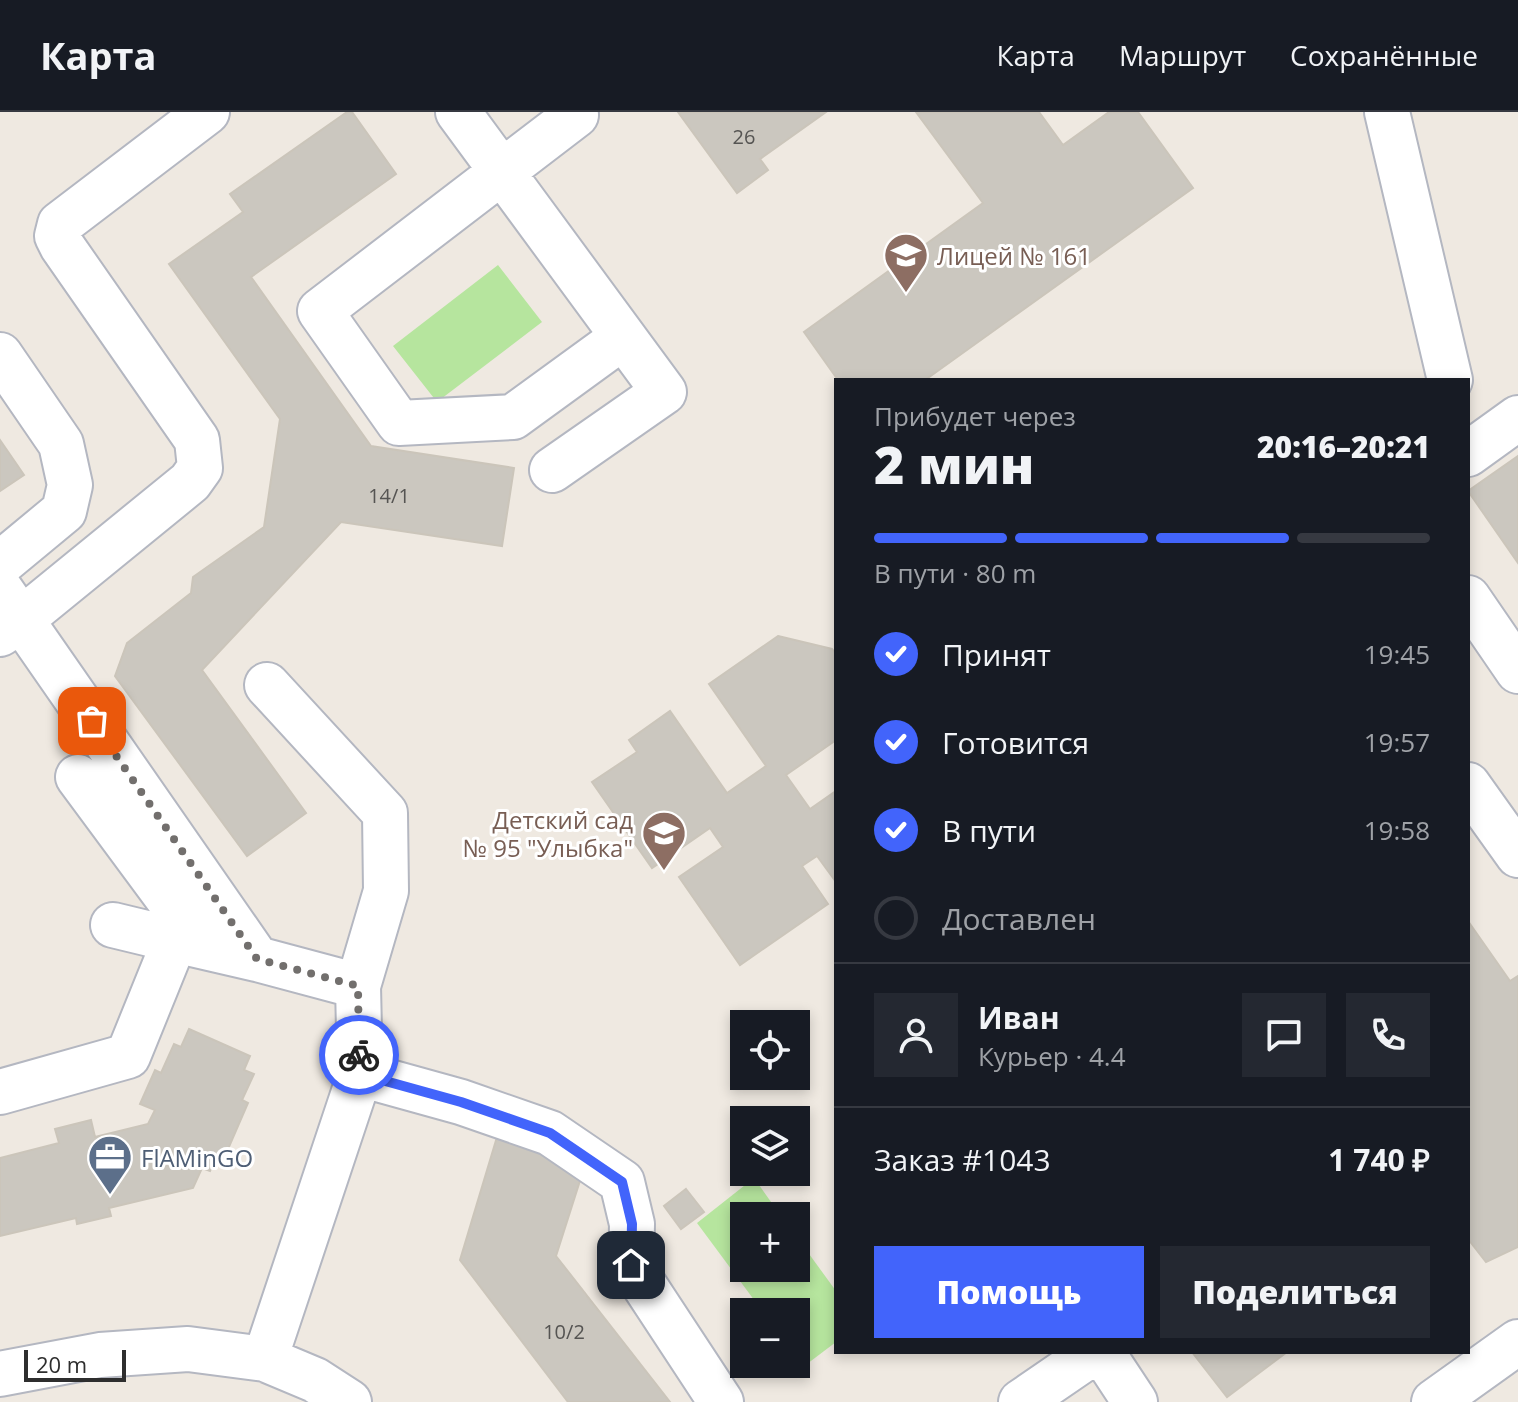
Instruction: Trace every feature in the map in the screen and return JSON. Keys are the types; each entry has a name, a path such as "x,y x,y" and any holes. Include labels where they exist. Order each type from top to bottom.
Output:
{"street":[{"path":"207,112 60,224 57,236 197,440 200,468 190,482 7,614 244,942"},
{"path":"458,112 664,392 552,470"},
{"path":"1387,112 1450,378"},
{"path":"576,115 320,311 399,423 513,417 623,337"},
{"path":"0,355 61,444 70,485 64,511 0,564"},
{"path":"1470,453 1518,418"},
{"path":"1470,601 1518,671"},
{"path":"265,1359 360,1074 358,986 386,891 385,813 267,685"},
{"path":"78,777 169,900 190,915 244,942 358,986"},
{"path":"1470,788 1518,855"},
{"path":"113,925 175,940 244,942"},
{"path":"0,1092 128,1056 175,940"},
{"path":"360,1074 461,1102 550,1133 622,1182 632,1224 631,1265 721,1402"},
{"path":"1434,1402 1518,1342"},
{"path":"0,1374 100,1355 188,1349 265,1359 315,1380 349,1402"},
{"path":"1021,1402 1091,1354"},
{"path":"1103,1354 1135,1402"}],"green space":[{"path":"498,265 542,322 437,402 393,346"},
{"path":"744,1186 760,1186 771,1202 730,1202 730,1268 697,1223"},
{"path":"810,1255 834,1288 834,1344 810,1362 810,1298 753,1298 741,1282 810,1282"}],"building":[{"path":"347,112 352,112 396,174 251,277 371,446 514,468 502,546 341,522 202,670 306,813 247,856 115,676 127,643 191,593 193,577 264,527 280,419 169,264 243,212 230,194"},
{"path":"678,112 826,112 760,159 768,170 737,193"},
{"path":"916,112 1039,112 1063,145 1109,112 1138,112 1193,188 928,378 837,378 804,332 983,203"},
{"path":"0,440 24,475 0,491"},
{"path":"1518,456 1518,563 1470,494 1470,490"},
{"path":"778,636 834,652 834,741 786,775 810,809 834,792 834,879 817,856 802,866 828,904 740,965 679,877 723,847 710,828 652,868 592,782 637,752 629,740 670,711 727,793 766,766 709,684"},
{"path":"1470,924 1510,981 1518,976 1518,1247 1486,1262 1470,1242"},
{"path":"189,1029 250,1056 244,1070 254,1074 242,1100 248,1103 222,1163 215,1160 210,1171 202,1168 193,1188 109,1208 111,1216 77,1224 76,1218 0,1236 0,1158 59,1143 55,1129 91,1120 95,1137 148,1124 155,1110 140,1104 155,1070 161,1073 174,1044 181,1047"},
{"path":"497,1137 584,1168 556,1256 670,1402 568,1402 460,1260"},
{"path":"686,1189 704,1212 681,1229 664,1206"},
{"path":"1194,1354 1284,1354 1227,1397"}],"way so far":[{"path":"92,721 257,959 358,986 359,1055"}],"place":[{"name":"Лицей № 161","path":"906,294"},
{"name":"Детский сад № 95 \"Улыбка\"","path":"664,872"},
{"name":"FlAMinGO","path":"110,1196"}],"route":[{"path":"359,1055 360,1074 461,1102 550,1133 622,1182 632,1224 631,1265"}]}
